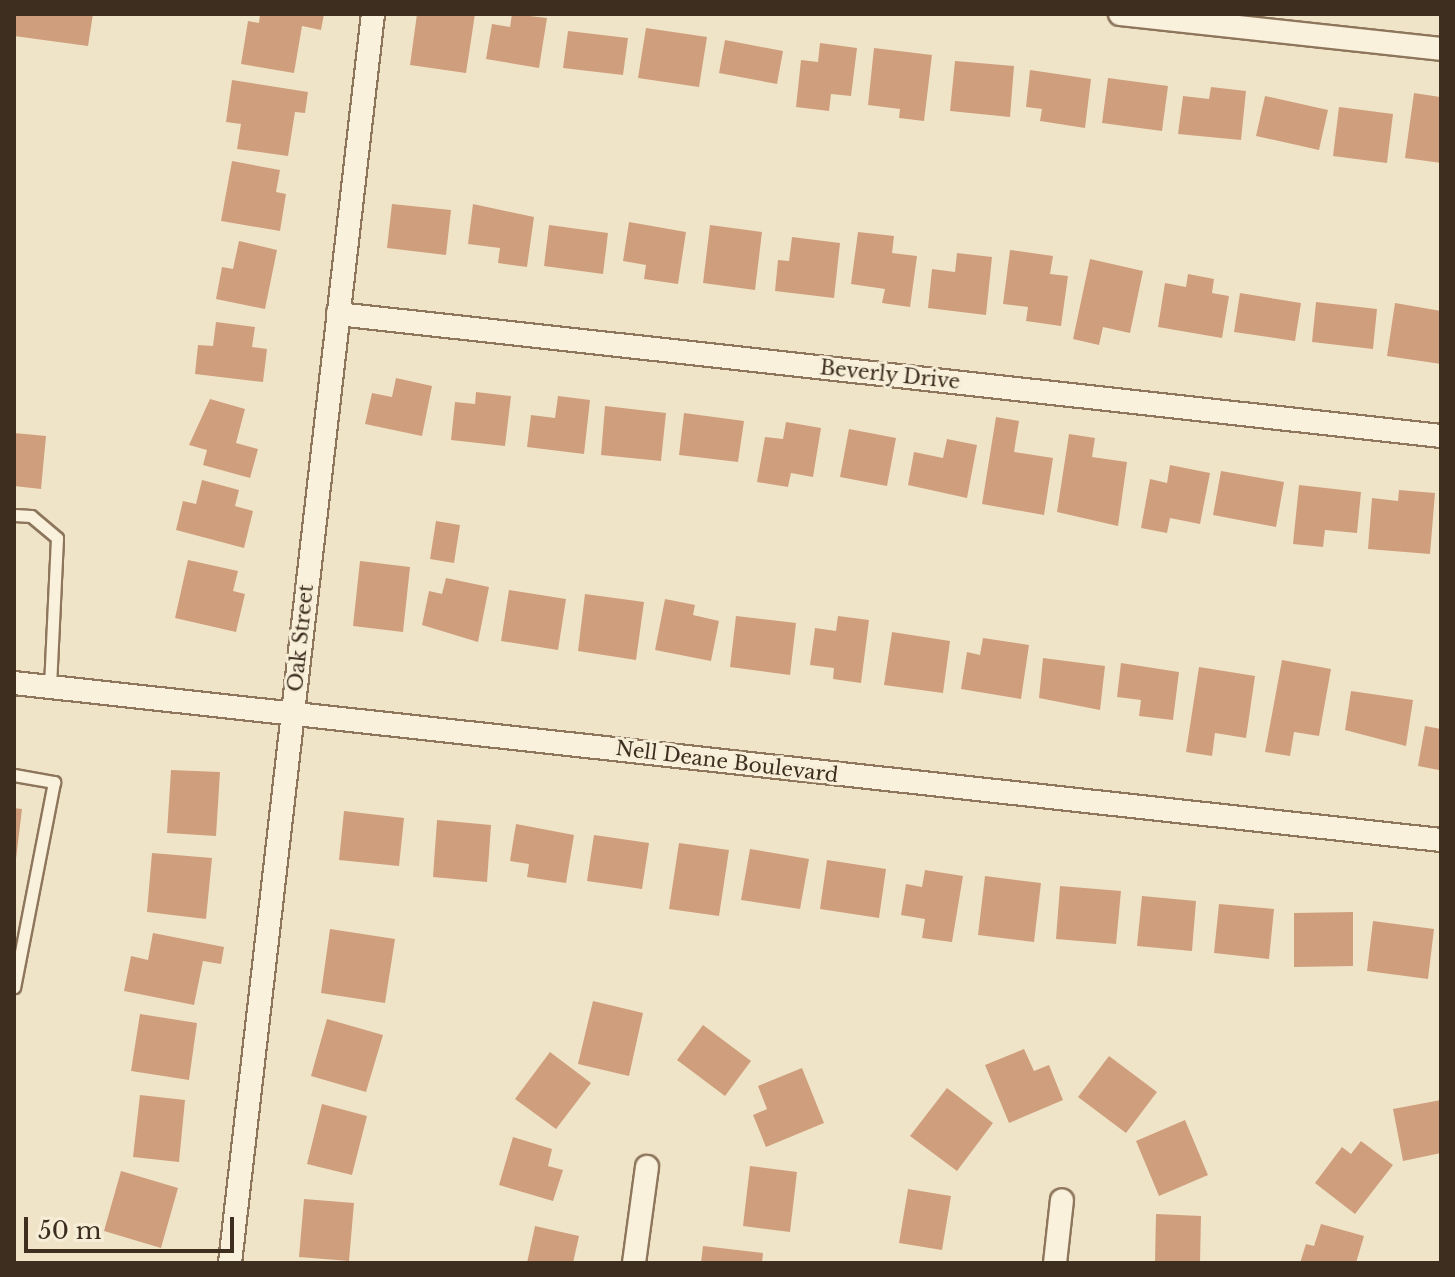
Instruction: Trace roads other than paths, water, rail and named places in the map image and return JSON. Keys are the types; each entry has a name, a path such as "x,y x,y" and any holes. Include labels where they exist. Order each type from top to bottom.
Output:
{"street":[{"name":"Oak Street","path":"230,1263 373,14"},
{"path":"1120,14 1441,49"},
{"name":"Beverly Drive","path":"338,314 1441,436"},
{"name":"Nell Deane Boulevard","path":"14,683 293,711 1441,840"},
{"path":"634,1263 647,1167"},
{"path":"1055,1263 1062,1200"}],"lane":[{"path":"14,515 31,516 57,538 50,687"},
{"path":"14,775 54,782 14,987"}]}
